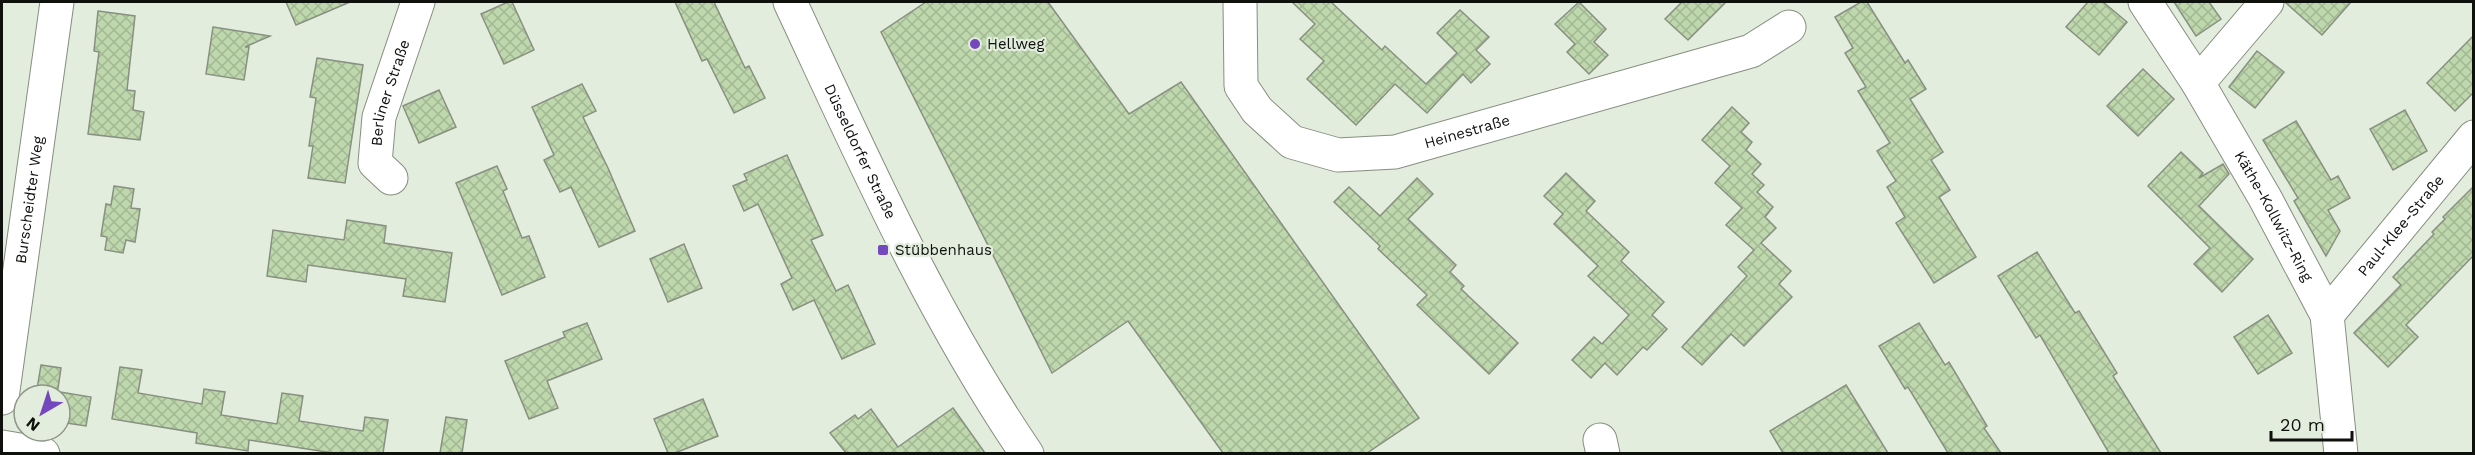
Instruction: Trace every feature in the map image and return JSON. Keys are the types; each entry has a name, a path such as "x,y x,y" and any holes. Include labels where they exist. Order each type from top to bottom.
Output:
{"street":[{"name":"Burscheidter Weg","path":"2,398 57,2"},
{"name":"Berliner Straße","path":"391,178 375,163 380,117 418,2"},
{"name":"Düsseldorfer Straße","path":"790,2 844,121 936,307 990,399 1027,453"},
{"name":"Heinestraße","path":"1240,2 1241,86 1257,110 1292,142 1338,155 1395,152 1663,76 1751,51 1789,27"},
{"name":"Käthe-Kollwitz-Ring","path":"2145,2 2198,83 2265,198 2327,315 2341,453"},
{"path":"2198,83 2267,2"},
{"name":"Paul-Klee-Straße","path":"2327,315 2474,137"},
{"path":"2,447 43,453"}],"building":[{"path":"286,2 350,2 296,25"},
{"path":"512,2 534,50 504,64 481,14"},
{"path":"675,2 714,2 745,68 749,66 765,98 734,113 707,59 702,61"},
{"path":"926,2 1048,2 1129,114 1181,82 1419,418 1367,453 1223,453 1128,321 1052,373 881,32"},
{"path":"1292,2 1331,2 1382,50 1385,46 1426,84 1457,53 1437,33 1460,10 1489,37 1476,50 1490,64 1471,83 1463,74 1427,113 1395,84 1356,125 1307,79 1324,61 1300,39 1315,24"},
{"path":"1579,2 1606,29 1594,42 1608,55 1589,74 1567,52 1575,44 1555,24"},
{"path":"1682,2 1726,2 1688,40 1665,19"},
{"path":"1861,2 1867,2 1905,63 1908,60 1926,89 1910,99 1943,152 1931,160 1950,190 1939,197 1976,257 1934,283 1896,223 1905,217 1887,187 1896,181 1877,151 1890,143 1858,91 1866,87 1845,53 1853,48 1835,17"},
{"path":"2088,2 2103,2 2127,22 2099,55 2066,27"},
{"path":"2174,2 2209,2 2221,19 2196,36"},
{"path":"2285,2 2351,2 2322,35"},
{"path":"98,11 135,16 127,90 135,91 133,110 144,112 140,140 88,134 99,52 94,51"},
{"path":"213,27 270,36 245,47 249,47 244,80 206,74"},
{"path":"2474,35 2474,92 2455,111 2427,83"},
{"path":"2257,51 2284,72 2255,108 2229,87"},
{"path":"317,58 363,65 345,183 308,178 313,146 309,146 316,98 310,97"},
{"path":"2143,69 2174,99 2138,136 2107,106"},
{"path":"582,84 596,111 583,117 635,231 599,247 571,187 560,192 544,160 554,155 532,107"},
{"path":"439,90 456,127 419,143 403,106"},
{"path":"1732,107 1749,123 1741,132 1752,142 1746,150 1761,164 1752,174 1764,185 1757,192 1773,207 1765,217 1776,228 1761,243 1791,271 1779,284 1792,297 1744,346 1731,334 1702,365 1682,347 1747,276 1738,267 1754,250 1726,225 1742,208 1715,183 1730,166 1702,140"},
{"path":"2405,110 2427,151 2393,170 2370,129"},
{"path":"2296,121 2331,180 2338,176 2350,198 2328,210 2340,231 2326,256 2294,201 2298,198 2263,140"},
{"path":"2181,152 2203,173 2199,178 2223,164 2229,174 2199,206 2253,259 2222,292 2194,264 2210,248 2148,186"},
{"path":"787,155 823,235 811,240 836,291 848,285 875,344 842,359 814,300 793,310 781,284 792,278 758,204 744,211 733,186 747,180 744,174"},
{"path":"497,166 507,189 503,191 522,238 529,236 545,277 502,295 456,183"},
{"path":"1566,173 1595,201 1586,211 1629,252 1621,261 1664,302 1652,315 1667,329 1647,350 1643,347 1617,375 1605,363 1591,378 1572,360 1594,337 1602,344 1629,315 1588,276 1598,266 1554,224 1563,214 1544,196"},
{"path":"1417,178 1433,194 1408,219 1456,265 1450,272 1464,286 1461,289 1518,343 1489,374 1417,305 1427,295 1378,249 1380,246 1334,202 1349,187 1380,216"},
{"path":"114,186 134,189 131,208 140,209 135,242 126,240 123,253 105,250 107,237 101,236 106,204 111,205"},
{"path":"2474,186 2474,255 2406,325 2418,337 2388,367 2354,333 2401,285 2393,277 2434,234 2432,232 2445,219 2443,217"},
{"path":"347,220 386,226 384,243 452,253 445,302 403,296 406,279 308,265 306,282 267,276 273,230 344,240"},
{"path":"684,244 702,288 668,302 650,259"},
{"path":"2037,252 2075,313 2079,311 2117,373 2113,376 2161,453 2109,453 2040,335 2036,338 1998,276"},
{"path":"2268,315 2292,353 2258,374 2234,337"},
{"path":"587,323 602,359 547,381 558,408 529,419 505,361 565,337 563,332"},
{"path":"1919,323 1945,365 1949,362 1987,426 1984,428 2001,453 1948,453 1908,387 1905,389 1879,346"},
{"path":"41,365 61,368 59,383 38,383"},
{"path":"120,367 142,370 138,393 202,404 204,389 225,392 221,415 277,424 282,393 303,396 299,421 363,431 365,417 388,420 383,453 333,453 249,440 248,451 196,443 197,433 112,419"},
{"path":"1846,385 1888,453 1783,453 1770,431"},
{"path":"72,394 91,397 86,426 72,424"},
{"path":"703,399 718,436 675,453 668,453 654,419"},
{"path":"953,408 985,453 846,453 830,433 855,415 858,419 871,409 898,447"},
{"path":"446,417 467,420 462,453 440,453"}],"place":[{"name":"Hellweg","path":"975,44"},
{"name":"Stübbenhaus","path":"883,250"}]}
